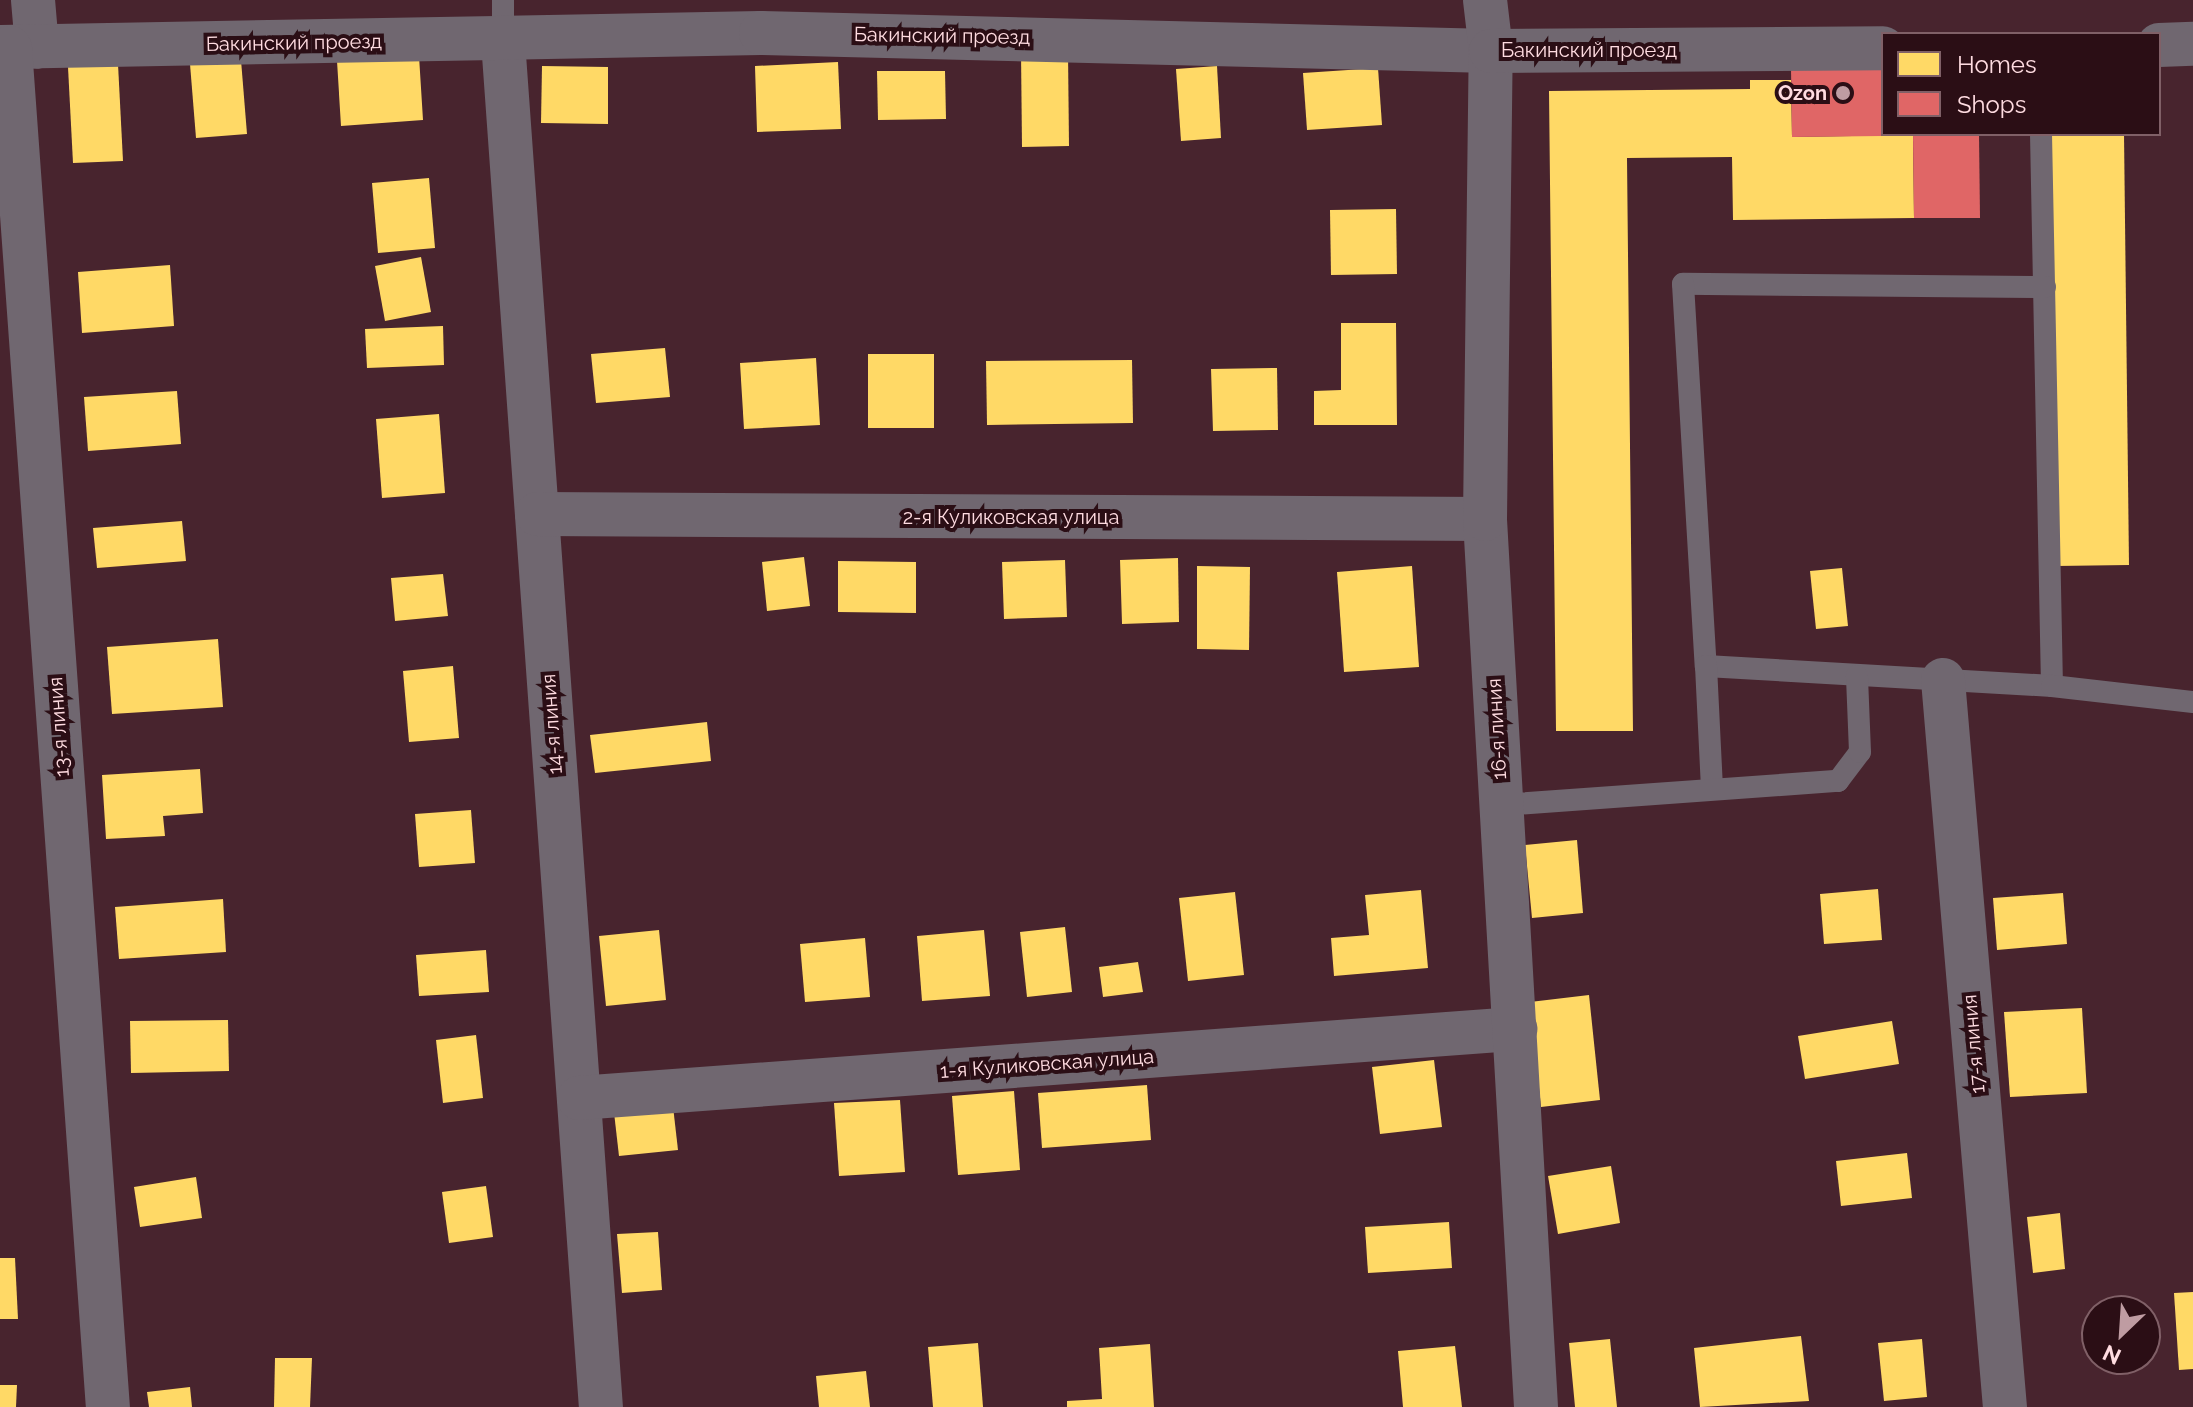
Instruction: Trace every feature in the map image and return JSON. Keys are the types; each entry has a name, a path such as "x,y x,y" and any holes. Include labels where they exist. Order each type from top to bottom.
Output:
{"street":[{"name":"13-я линия","path":"33,0 16,47 108,1407"},
{"name":"16-я линия","path":"1485,0 1491,51 1485,519 1536,1407"},
{"name":"Бакинский проезд","path":"16,47 503,20 761,16 1491,51 1881,48"},
{"name":"14-я линия","path":"503,20 601,1407"},
{"path":"2161,45 2193,44"},
{"name":"2-я Куликовская улица","path":"537,514 1485,519"},
{"name":"17-я линия","path":"1943,680 2005,1407"},
{"name":"1-я Куликовская улица","path":"579,1098 1515,1029"}],"lane":[{"path":"2041,136 2052,686"},
{"path":"1712,787 1683,284 2045,287"},
{"path":"1706,666 2052,686 2193,702"},
{"path":"1501,805 1712,787 1838,781 1860,752 1857,676"}],"building: Homes":[{"path":"1021,52 1068,52 1069,146 1022,147"},
{"path":"419,56 423,120 341,126 337,61"},
{"path":"241,60 247,134 196,138 190,64"},
{"path":"838,62 841,129 757,132 755,66"},
{"path":"118,64 123,161 73,163 68,67"},
{"path":"542,66 608,67 608,124 541,123"},
{"path":"1217,66 1221,138 1181,141 1176,69"},
{"path":"1378,68 1382,125 1307,130 1303,73"},
{"path":"877,71 945,71 946,119 878,120"},
{"path":"1750,80 1791,80 1792,137 1913,136 1914,218 1733,220 1732,157 1627,158 1633,731 1556,731 1549,91 1750,89"},
{"path":"2051,136 2124,136 2129,565 2056,566"},
{"path":"429,178 435,248 378,253 372,183"},
{"path":"1396,209 1397,274 1331,275 1330,210"},
{"path":"421,257 431,312 385,321 375,266"},
{"path":"170,265 174,326 82,333 78,272"},
{"path":"1341,323 1396,323 1397,425 1314,425 1314,391 1341,390"},
{"path":"443,326 444,365 367,368 365,329"},
{"path":"665,348 670,397 596,403 591,354"},
{"path":"868,354 934,354 934,428 868,428"},
{"path":"816,358 820,425 744,429 740,363"},
{"path":"1132,360 1133,423 987,425 986,361"},
{"path":"1277,368 1278,430 1213,431 1211,369"},
{"path":"177,391 181,444 88,451 84,397"},
{"path":"439,414 445,493 382,498 376,419"},
{"path":"182,521 186,561 97,568 93,528"},
{"path":"804,557 810,606 767,611 762,562"},
{"path":"1178,558 1179,622 1122,624 1120,560"},
{"path":"1065,560 1067,617 1004,619 1002,562"},
{"path":"838,561 916,562 916,613 838,612"},
{"path":"1197,566 1250,567 1249,650 1197,649"},
{"path":"1412,566 1419,667 1344,672 1337,572"},
{"path":"1842,568 1848,626 1816,629 1810,571"},
{"path":"443,574 448,616 395,621 391,578"},
{"path":"218,639 223,707 112,714 107,647"},
{"path":"453,666 459,738 409,742 403,671"},
{"path":"707,722 711,761 595,773 590,735"},
{"path":"200,769 203,813 163,816 165,836 106,839 102,775"},
{"path":"471,810 475,863 419,867 415,814"},
{"path":"1577,840 1583,913 1532,918 1525,845"},
{"path":"1878,889 1882,940 1824,944 1820,894"},
{"path":"1421,890 1428,968 1334,976 1331,938 1369,935 1365,895"},
{"path":"1235,892 1244,975 1188,981 1179,898"},
{"path":"2063,893 2067,944 1997,950 1993,898"},
{"path":"223,899 226,952 119,959 115,907"},
{"path":"1065,927 1072,992 1027,997 1020,932"},
{"path":"659,930 666,1000 606,1006 599,936"},
{"path":"984,930 990,996 922,1001 917,936"},
{"path":"865,938 870,997 805,1002 800,944"},
{"path":"486,950 489,992 419,996 416,955"},
{"path":"1138,962 1143,992 1103,997 1099,967"},
{"path":"1589,995 1600,1100 1541,1107 1530,1002"},
{"path":"2082,1008 2087,1093 2010,1097 2004,1012"},
{"path":"228,1020 229,1071 131,1073 130,1021"},
{"path":"1892,1021 1899,1064 1805,1079 1798,1036"},
{"path":"476,1035 483,1098 443,1103 436,1040"},
{"path":"1434,1060 1442,1127 1380,1134 1372,1067"},
{"path":"1147,1085 1151,1140 1042,1148 1038,1093"},
{"path":"671,1089 678,1150 619,1156 612,1095"},
{"path":"1014,1091 1020,1170 958,1175 952,1096"},
{"path":"900,1100 905,1172 839,1176 834,1103"},
{"path":"1907,1153 1912,1198 1841,1206 1836,1161"},
{"path":"1611,1166 1620,1223 1558,1234 1548,1176"},
{"path":"196,1177 202,1218 140,1227 134,1187"},
{"path":"486,1186 493,1237 449,1243 442,1192"},
{"path":"2060,1213 2065,1269 2033,1273 2027,1217"},
{"path":"1449,1222 1452,1268 1368,1273 1365,1227"},
{"path":"658,1232 662,1290 622,1293 617,1234"},
{"path":"0,1258 15,1258 18,1319 0,1319"},
{"path":"2193,1292 2193,1369 2179,1370 2174,1293"},
{"path":"1801,1336 1809,1401 1700,1407 1694,1348"},
{"path":"1610,1339 1617,1407 1575,1407 1569,1343"},
{"path":"1922,1339 1927,1397 1884,1401 1878,1343"},
{"path":"978,1343 983,1407 933,1407 928,1347"},
{"path":"1150,1344 1154,1407 1067,1407 1067,1401 1102,1399 1099,1348"},
{"path":"1455,1346 1462,1407 1403,1407 1398,1351"},
{"path":"275,1358 312,1358 310,1407 274,1407"},
{"path":"866,1371 870,1407 819,1407 816,1376"},
{"path":"0,1385 17,1385 16,1407 0,1407"},
{"path":"190,1387 192,1407 149,1407 147,1392"}],"building: Shops":[{"path":"1881,67 1883,136 1792,137 1791,68"},
{"path":"1913,136 1979,136 1980,218 1914,218"}],"place":[{"name":"Ozon","path":"1843,93"}]}
